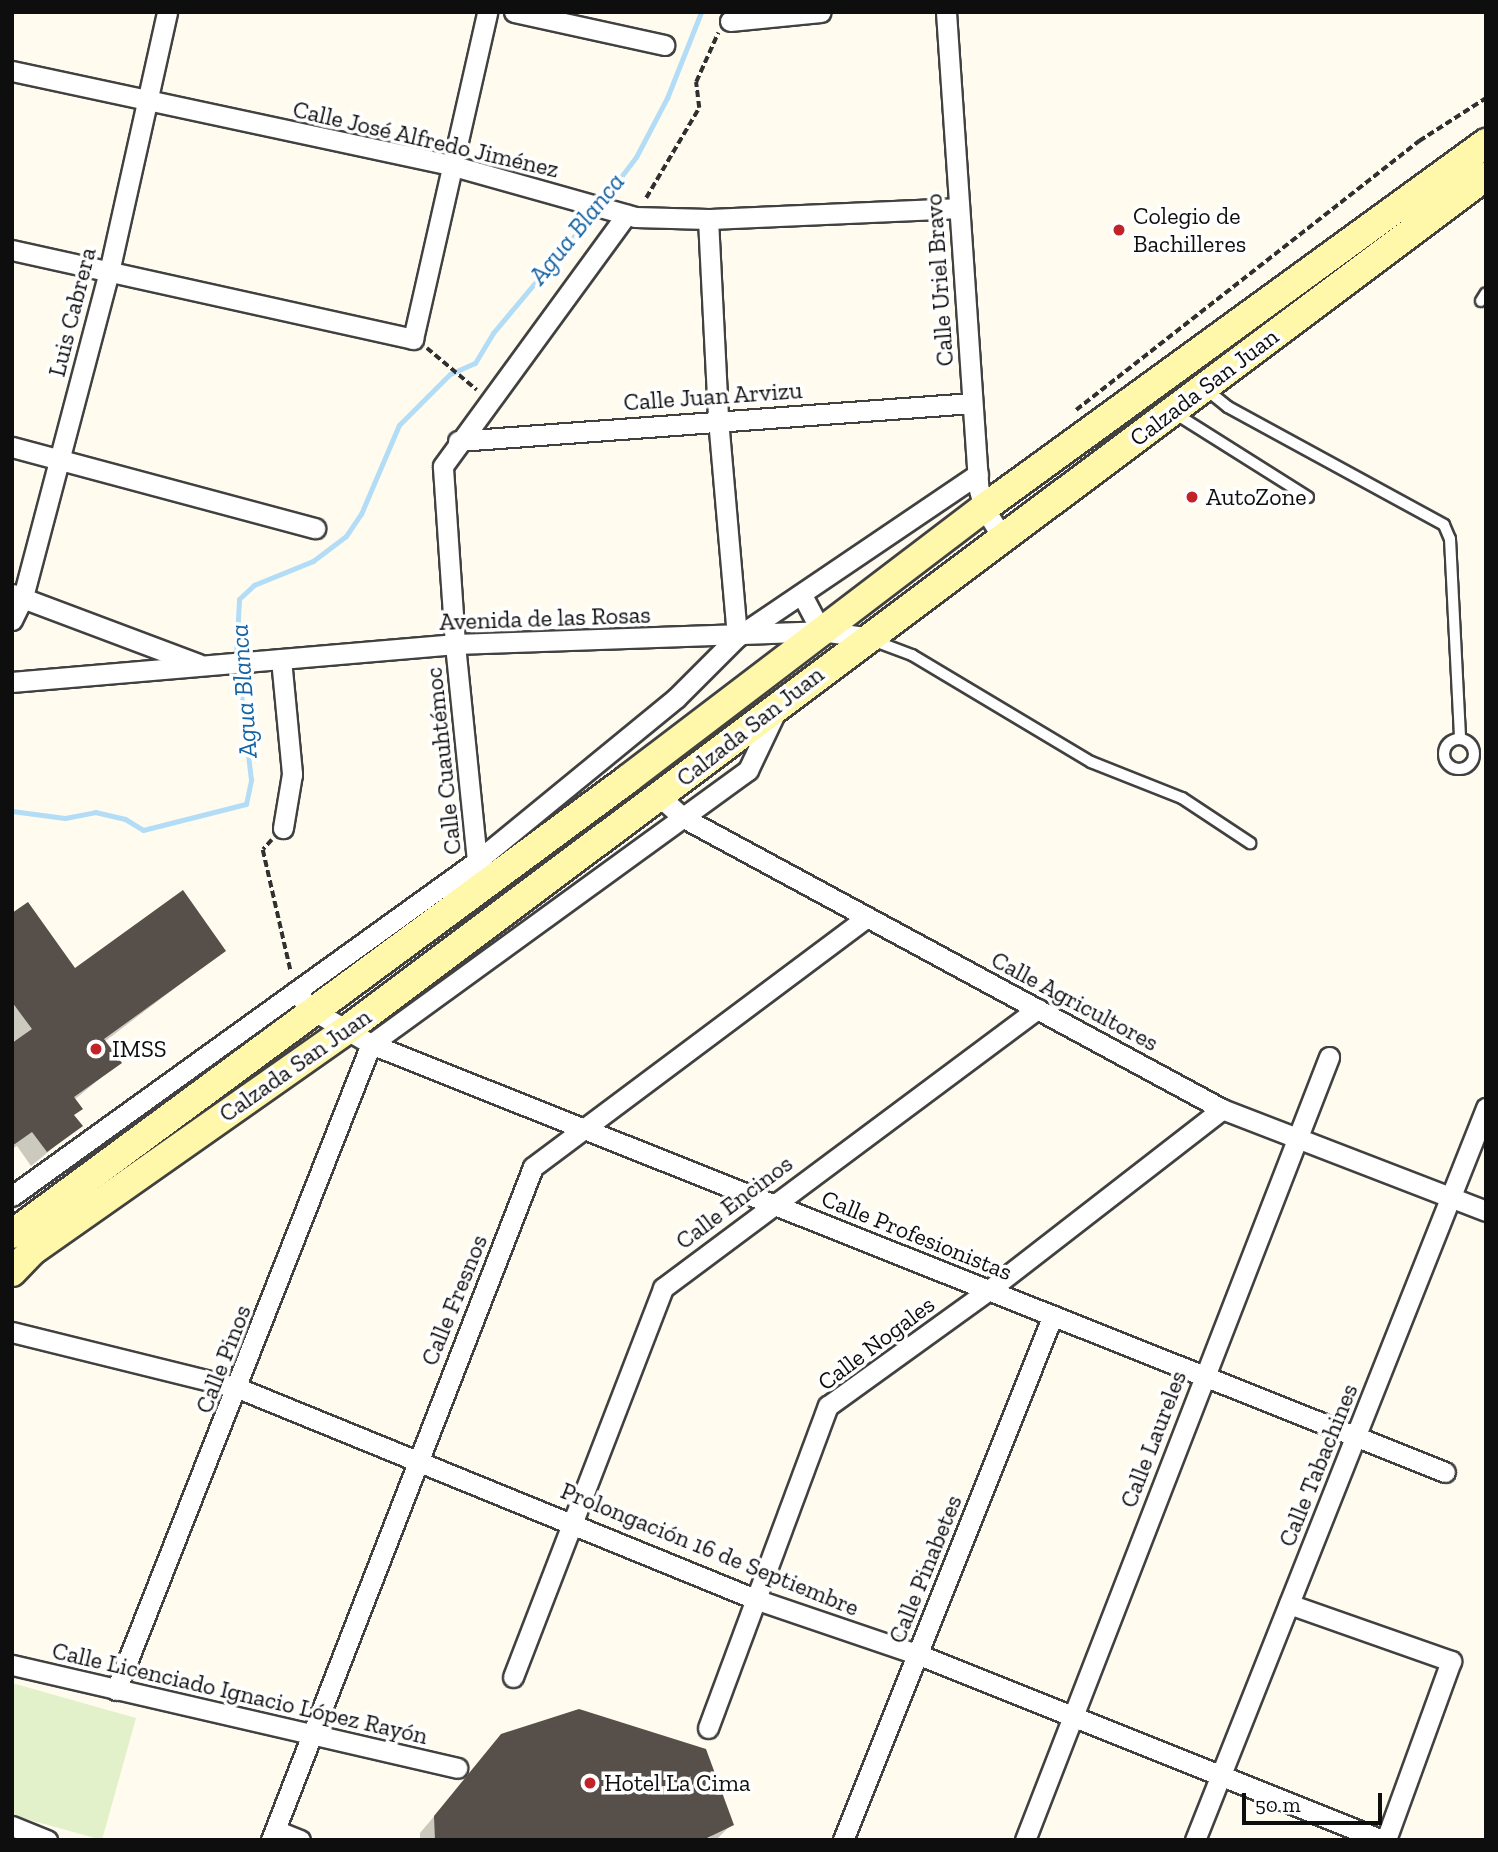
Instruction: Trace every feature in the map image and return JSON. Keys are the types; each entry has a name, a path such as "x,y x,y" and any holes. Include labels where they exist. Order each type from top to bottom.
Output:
{"main road":[{"name":"Calzada San Juan","path":"12,1272 20,1239 304,1001 483,870 821,631 984,508 1486,143"},
{"name":"Calzada San Juan","path":"20,1239 348,1029 659,796 865,637 1003,538 1486,176"}],"street":[{"name":"Luis Cabrera","path":"12,620 109,272 145,100 167,12"},
{"path":"12,250 413,339 487,12"},
{"path":"514,12 664,45"},
{"path":"730,21 821,12"},
{"name":"Calle Uriel Bravo","path":"946,12 978,474 984,508 1003,538"},
{"name":"Calle José Alfredo Jiménez","path":"12,71 454,166 625,214 708,219 958,208"},
{"path":"458,441 625,214"},
{"path":"708,219 718,419 737,637"},
{"name":"Calle Juan Arvizu","path":"458,441 718,419 972,403"},
{"name":"Calle Cuauhtémoc","path":"458,441 443,466 456,644 483,870"},
{"path":"12,447 316,528"},
{"path":"483,870 676,698 737,637 978,474"},
{"path":"802,595 821,631"},
{"path":"18,596 203,665"},
{"name":"Avenida de las Rosas","path":"203,665 456,644 737,637 821,631 865,637"},
{"path":"275,660 292,774 284,828"},
{"path":"12,681 203,665"},
{"path":"371,1044 748,770 780,704"},
{"name":"Calle Agricultores","path":"659,796 682,817 1222,1109 1486,1211"},
{"name":"Calle Fresnos","path":"273,1835 533,1167 867,917"},
{"path":"12,1196 304,1001"},
{"name":"Calle Profesionistas","path":"304,1001 371,1044 1445,1472"},
{"name":"Calle Encinos","path":"513,1676 663,1287 771,1203 1037,1009"},
{"name":"Calle Pinos","path":"116,1690 238,1388 371,1044"},
{"name":"Calle Laureles","path":"1025,1840 1329,1057"},
{"name":"Calle Tabachines","path":"1195,1840 1486,1108"},
{"name":"Calle Nogales","path":"708,1728 828,1406 989,1290 1222,1109"},
{"name":"Calle Pinabetes","path":"843,1840 1053,1315"},
{"name":"Prolongación 16 de Septiembre","path":"12,1332 238,1388 575,1521 755,1598 917,1654 1072,1718 1221,1774 1384,1840"},
{"path":"1289,1604 1451,1661 1384,1840"},
{"name":"Calle Licenciado Ignacio López Rayón","path":"12,1665 457,1768"},
{"path":"12,1826 47,1840"},
{"path":"273,1835 300,1840"}],"lane":[{"path":"1204,388 1228,407 1444,525 1450,539 1460,737"},
{"path":"1172,411 1307,498"},
{"path":"865,637 912,655 1091,762 1182,798 1250,843"}],"path":[{"path":"625,214 699,108 696,82 709,47 730,21"},
{"path":"1066,418 1419,141 1486,98"},
{"path":"445,361 479,392"},
{"path":"284,828 263,850 304,1001"}],"green space":[{"path":"12,1683 136,1718 102,1840 12,1815"}],"building":[{"path":"183,890 226,951 104,1039 122,1063 74,1097 83,1109 74,1115 83,1126 47,1152 32,1132 12,1146 12,1043 32,1029 12,1002 12,913 28,902 75,968"},
{"name":"Hotel La Cima","path":"579,1709 706,1749 734,1825 703,1840 435,1840 434,1816 501,1734"}],"waterway":[{"name":"Agua Blanca","path":"602,202 636,157 667,98 701,12"},
{"name":"Agua Blanca","path":"236,657 239,599 254,585 313,561 346,536 361,514 399,425 450,374 475,363 493,333 596,210"},
{"name":"Agua Blanca","path":"12,811 65,818 95,812 125,819 143,830 246,804 251,780 238,667"}],"place":[{"name":"Colegio de Bachilleres","path":"1119,230"},
{"name":"AutoZone","path":"1192,497"},
{"name":"IMSS","path":"96,1049"},
{"name":"Hotel La Cima","path":"590,1783"}]}
